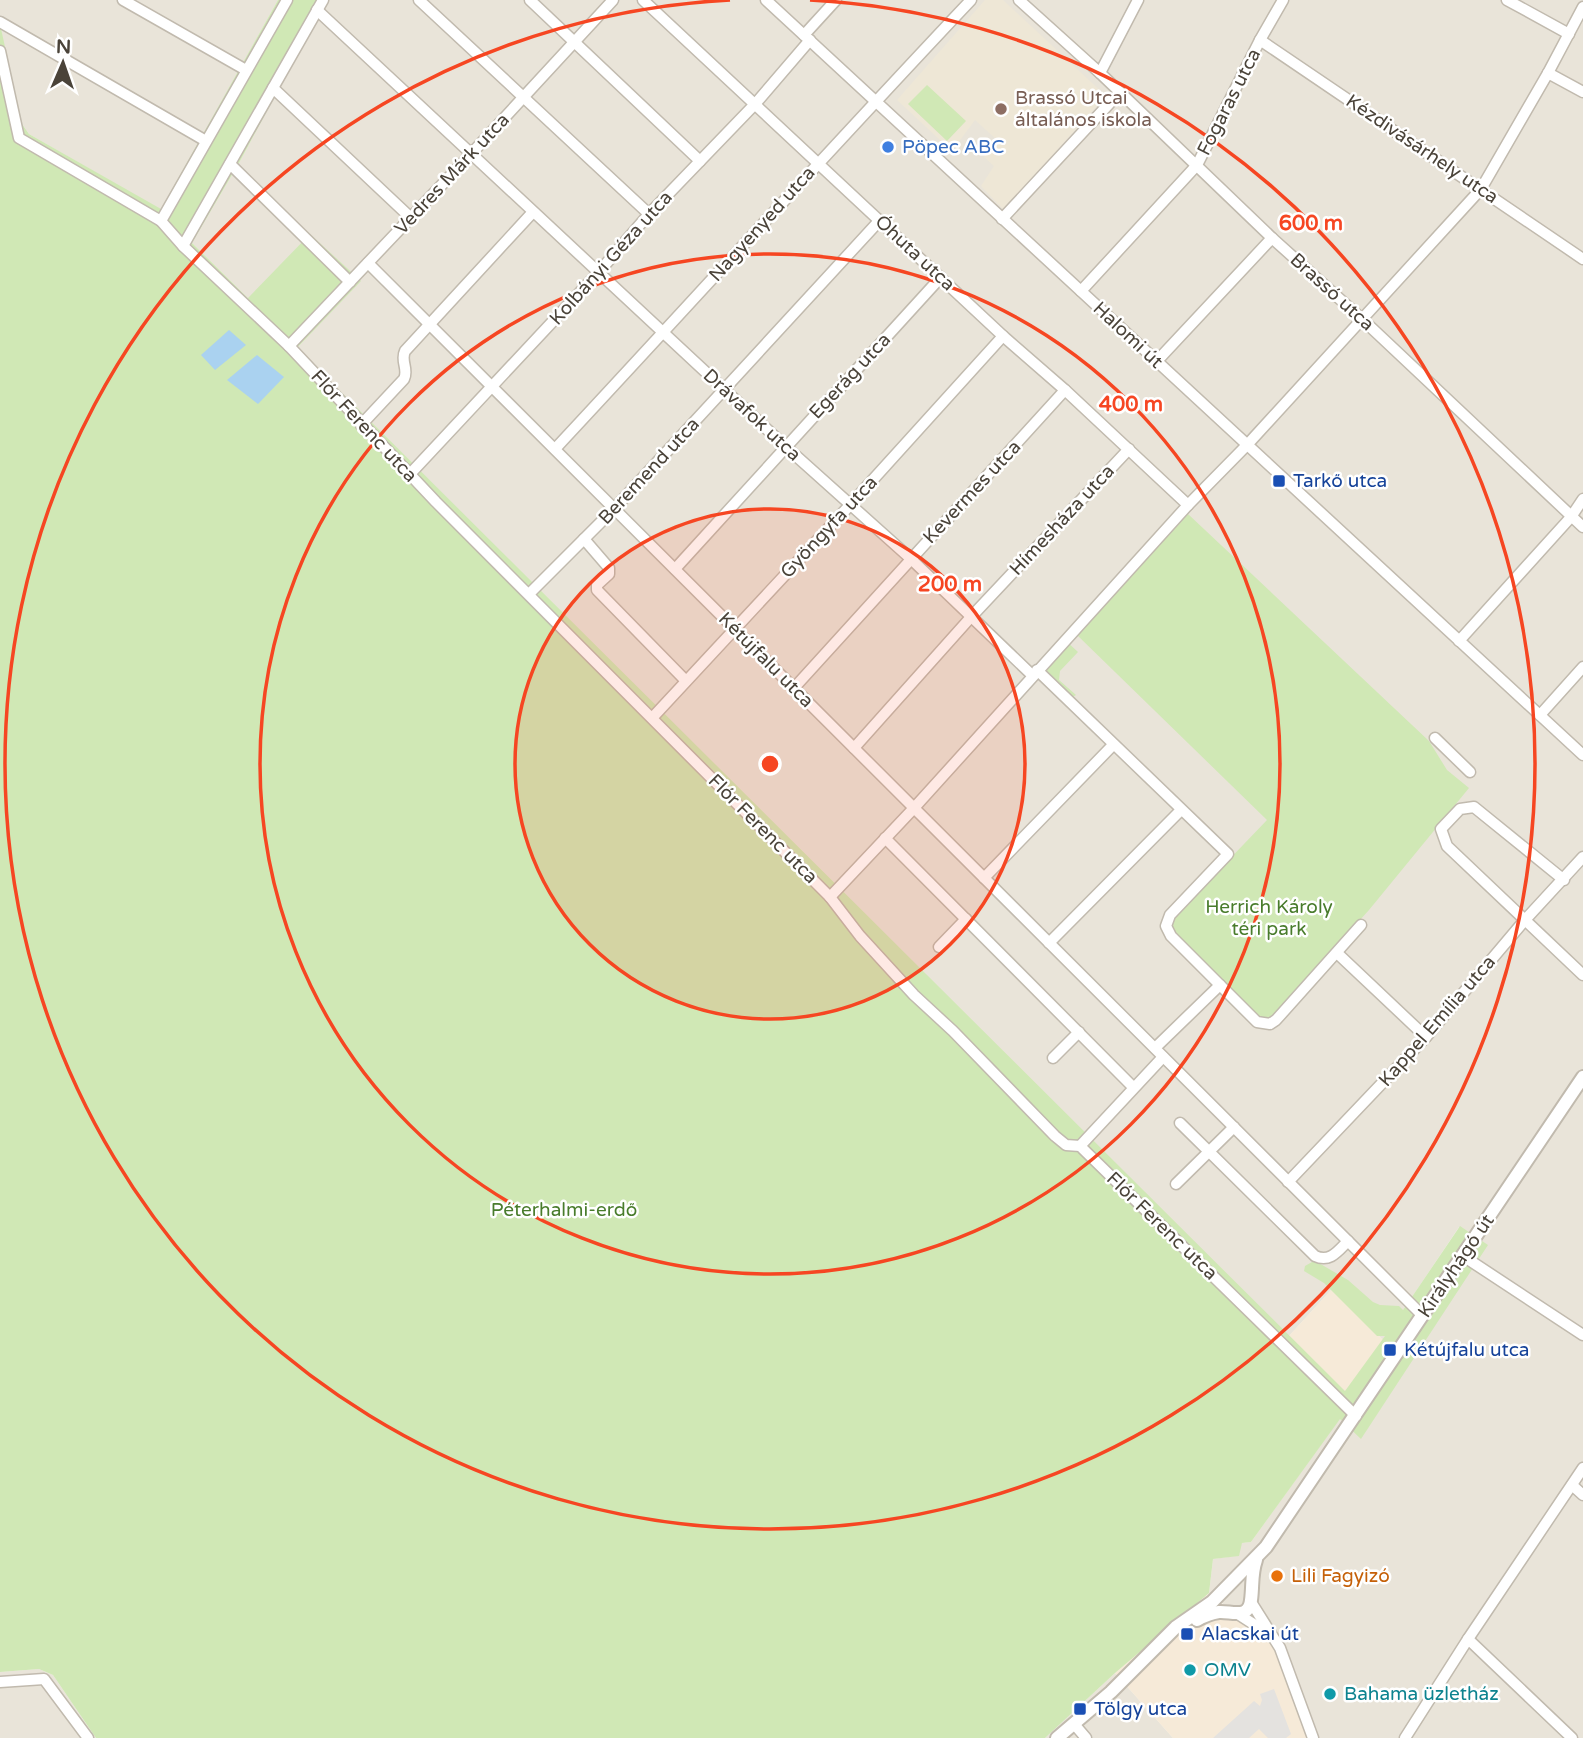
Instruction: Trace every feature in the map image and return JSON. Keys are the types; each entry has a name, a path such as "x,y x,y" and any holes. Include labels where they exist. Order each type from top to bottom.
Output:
{"street":[{"path":"123,0 246,70"},
{"path":"161,221 287,0"},
{"path":"183,246 323,0"},
{"path":"419,0 649,214"},
{"path":"530,0 700,160"},
{"name":"Vedres Márk utca","path":"289,346 612,0"},
{"name":"Óhuta utca","path":"643,0 1188,505"},
{"name":"Halomi út","path":"766,0 1583,755"},
{"name":"Kolbányi Géza utca","path":"410,474 755,103 836,0"},
{"name":"Nagyenyed utca","path":"555,450 971,0"},
{"name":"Brassó utca","path":"1019,0 1583,527"},
{"path":"1100,73 1138,0"},
{"name":"Fogaras utca","path":"1081,291 1197,165 1283,0"},
{"path":"1507,0 1569,34"},
{"path":"830,897 1481,189 1583,7"},
{"name":"Drávafok utca","path":"317,10 663,334 1035,673 1228,854 1170,915 1166,926 1171,936 1220,985"},
{"path":"0,22 206,141"},
{"name":"Kézdivásárhely utca","path":"1260,40 1583,259"},
{"name":"Flór Ferenc utca","path":"0,51 19,138 161,221 183,246 289,346 361,425 830,897 860,936 914,995 953,1031 1055,1136 1066,1145 1080,1146 1356,1416"},
{"path":"1548,73 1583,92"},
{"path":"273,88 411,218"},
{"path":"1002,219 1120,92"},
{"path":"230,164 349,282"},
{"path":"361,425 404,379 407,370 404,354 533,212"},
{"name":"Beremend utca","path":"529,594 614,509 880,220"},
{"path":"1156,362 1272,238"},
{"name":"Kétújfalu utca","path":"368,262 1423,1315"},
{"name":"Egerág utca","path":"674,569 941,277"},
{"name":"Gyöngyfa utca","path":"653,717 1003,336"},
{"name":"Kevermes utca","path":"794,688 1065,390"},
{"name":"Hímesháza utca","path":"854,748 971,617 1129,449"},
{"path":"1459,641 1571,517 1583,499"},
{"path":"584,539 609,568 609,574 597,585 597,590 686,681"},
{"path":"1540,715 1583,667"},
{"path":"1435,738 1470,772"},
{"path":"984,878 1113,745"},
{"path":"1563,880 1474,807 1460,809 1441,829 1447,846 1583,975"},
{"path":"1049,943 1181,810"},
{"path":"885,838 1133,1087"},
{"name":"Kappel Emília utca","path":"1289,1182 1426,1037 1524,920 1583,857"},
{"path":"939,947 966,919"},
{"path":"1155,1048 1220,985 1257,1022 1270,1024 1361,925"},
{"path":"1337,953 1426,1037"},
{"path":"1053,1058 1079,1032"},
{"path":"1080,1146 1163,1057"},
{"name":"Királyhágó út","path":"1126,1676 1176,1627 1212,1602 1257,1558 1356,1416 1583,1077"},
{"path":"1180,1123 1315,1256 1330,1258 1348,1241"},
{"path":"1175,1184 1234,1127"},
{"path":"1463,1256 1583,1335"},
{"path":"1405,1738 1583,1468"},
{"path":"1572,1485 1583,1495"},
{"name":"Királyhágó út","path":"1251,1597 1257,1558"},
{"path":"1275,1639 1221,1603 1226,1587 1241,1584 1251,1597 1275,1639 1288,1666 1313,1738"},
{"path":"1057,1738 1126,1676 1144,1665 1195,1621 1210,1614 1247,1609 1251,1597"},
{"path":"1468,1639 1572,1738"},
{"path":"0,1682 44,1679 88,1738"},
{"path":"1074,1724 1087,1738"}],"shaded area":[{"path":"0,0 278,0 161,210 29,134 22,124 4,47"},
{"path":"327,0 1583,0 1583,1738 1308,1738 1251,1625 1209,1593 1213,1559 1235,1556 1242,1543 1251,1542 1340,1418 1361,1438 1487,1245 1459,1227 1383,1340 1332,1289 1288,1337 297,348 360,281 248,298 192,243 239,163"},
{"name":"Brassó Utcai általános iskola","path":"985,0 1003,0 1106,96 1003,209 981,186 994,166 984,157 997,140 975,120 952,151 897,100"},
{"path":"1332,1289 1383,1340 1345,1392 1288,1337"},
{"path":"1209,1593 1275,1646 1308,1738 1173,1738 1115,1673"},
{"path":"39,1669 53,1675 96,1738 0,1738 0,1672"},
{"path":"1115,1673 1173,1738 1045,1738"},
{"path":"1274,1689 1291,1734 1286,1738 1268,1738 1259,1729 1249,1738 1213,1738 1254,1701 1260,1706 1260,1694"}],"green space":[{"name":"Péterhalmi-erdő","path":"278,0 327,0 239,163 192,243 248,298 310,234 361,281 297,348 1345,1391 1385,1336 1377,1336 1324,1283 1304,1271 1305,1266 1317,1262 1348,1280 1373,1302 1399,1306 1403,1310 1460,1226 1488,1245 1361,1439 1340,1419 1251,1542 1242,1543 1239,1556 1213,1559 1209,1593 1115,1673 1045,1738 96,1738 53,1675 39,1669 0,1672 0,24 22,124 29,134 161,209"},
{"path":"927,85 966,121 947,141 908,104"},
{"name":"Herrich Károly téri park","path":"1188,514 1429,741 1447,770 1469,788 1369,910 1270,1019 1258,1017 1173,933 1170,926 1173,918 1267,820 1077,635"},
{"path":"1066,641 1078,652 1060,671 1059,680 1076,695 1071,698 1040,670"}],"water":[{"path":"229,330 246,345 215,370 201,355"},
{"path":"257,355 284,377 258,404 227,380"}],"place":[{"name":"Brassó Utcai általános iskola","path":"1001,109"},
{"name":"Pöpec ABC","path":"888,147"},
{"name":"Tarkő utca","path":"1279,481"},
{"name":"Kétújfalu utca","path":"1390,1350"},
{"name":"Lili Fagyizó","path":"1277,1576"},
{"name":"Alacskai út","path":"1187,1634"},
{"name":"OMV","path":"1190,1670"},
{"name":"Bahama üzletház","path":"1330,1694"},
{"name":"Tölgy utca","path":"1080,1709"}]}
